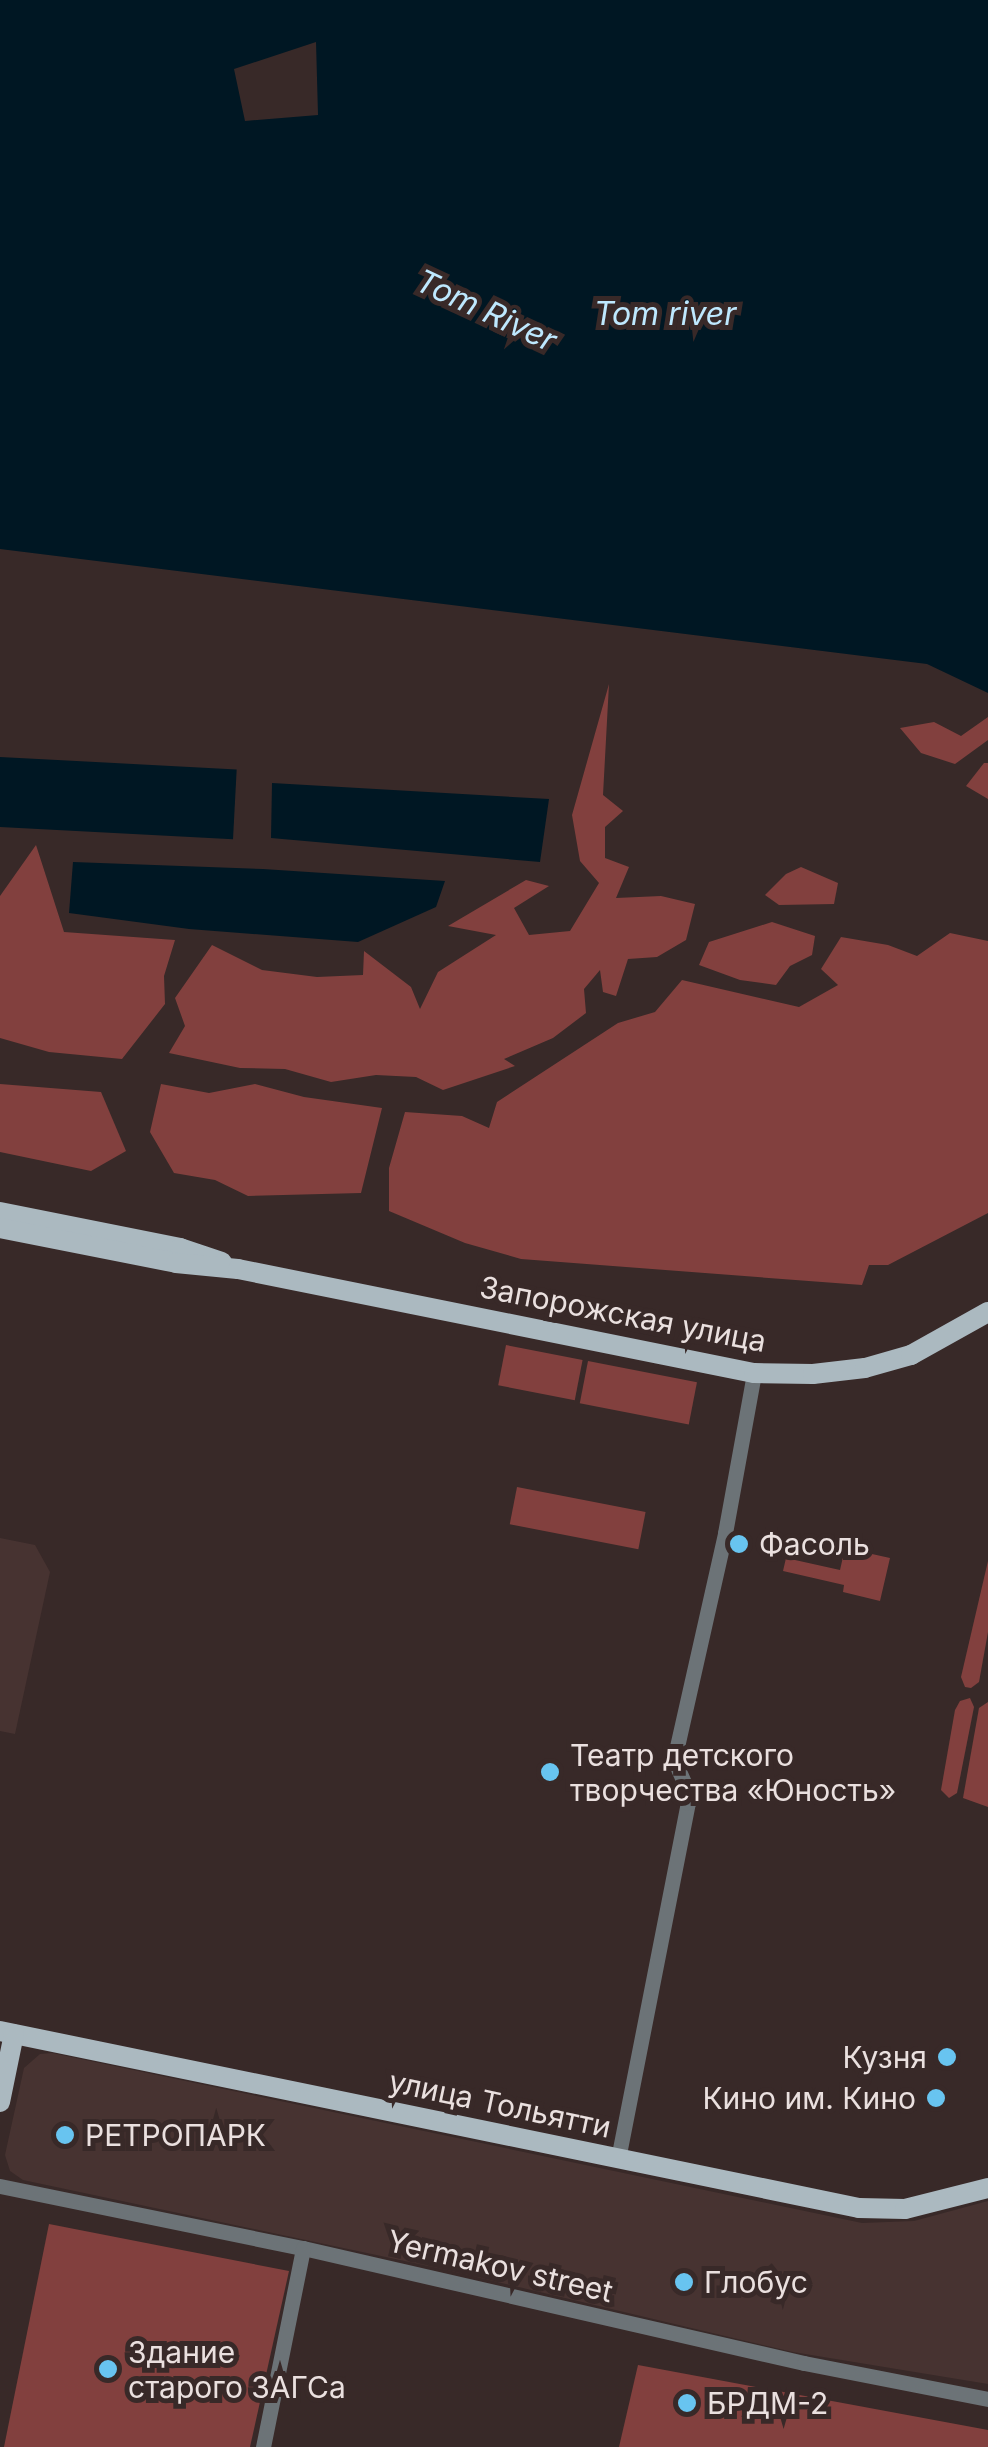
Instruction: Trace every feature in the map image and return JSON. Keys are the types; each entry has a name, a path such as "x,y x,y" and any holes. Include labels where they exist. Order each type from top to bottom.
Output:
{"main road":[{"name":"Запорожская улица","path":"0,1212 180,1248 238,1269"},
{"name":"Запорожская улица","path":"0,1228 176,1263 238,1269 754,1373 813,1374 865,1368 911,1355 988,1312"},
{"name":"улица Тольятти","path":"7,2032 887,2211 988,2188"},
{"path":"0,2102 7,2032"}],"street":[{"path":"618,2159 688,1804 688,1789 674,1760 726,1533 754,1373"},
{"name":"Yermakov street","path":"0,2186 304,2248 766,2355 988,2399"},
{"path":"262,2447 304,2248"}],"shaded area":[{"path":"609,684 603,795 623,811 605,827 605,858 629,867 616,898 661,896 695,904 686,940 657,957 628,959 616,996 603,992 600,970 584,989 586,1013 553,1038 504,1059 515,1066 443,1090 416,1077 376,1075 331,1082 285,1069 240,1068 169,1053 185,1026 175,998 212,945 262,970 317,977 363,975 364,951 411,987 420,1009 438,972 496,935 448,926 526,880 549,886 514,908 529,935 570,931 599,883 580,861 572,815"},
{"path":"988,717 988,740 955,764 921,753 900,728 934,722 961,736"},
{"path":"988,763 988,799 966,786"},
{"path":"36,845 64,932 175,940 164,976 165,1004 122,1059 49,1052 0,1038 0,896"},
{"path":"801,867 838,883 834,904 779,905 765,895 786,874"},
{"path":"772,922 815,936 812,955 790,966 776,985 740,980 699,965 709,942"},
{"path":"950,933 988,941 988,1213 888,1265 869,1265 862,1285 521,1259 465,1243 389,1211 389,1168 405,1112 462,1116 489,1128 497,1102 618,1023 655,1012 682,980 799,1007 838,985 821,969 841,937 888,945 917,956"},
{"path":"0,1084 101,1092 126,1151 91,1171 0,1152"},
{"path":"161,1084 209,1093 255,1084 304,1097 382,1108 361,1193 248,1196 215,1180 174,1173 150,1132"},
{"path":"506,1345 583,1360 575,1400 498,1385"},
{"path":"588,1361 697,1382 689,1424 580,1403"},
{"path":"517,1487 646,1512 638,1549 510,1524"},
{"path":"0,1538 35,1545 50,1572 15,1734 0,1731"},
{"path":"845,1548 890,1558 880,1601 843,1592 844,1585 783,1571 786,1558 840,1570"},
{"path":"988,1561 988,1632 979,1682 971,1688 965,1687 961,1677"},
{"path":"970,1698 974,1707 957,1793 949,1798 941,1790 955,1710 960,1701"},
{"path":"988,1702 988,1807 963,1798 979,1708"},
{"path":"52,2053 862,2223 914,2221 988,2201 988,2384 793,2352 447,2270 23,2180 10,2171 5,2155 24,2068 40,2054"},
{"path":"49,2224 289,2271 250,2447 4,2447"},
{"path":"638,2365 988,2430 988,2447 619,2447"}],"water":[{"name":"Tom river","path":"0,0 988,0 988,693 927,664 0,549","holes":["316,42 318,115 245,121 234,69"]},
{"path":"0,757 237,769 233,839 0,827"},
{"path":"272,783 549,799 540,862 271,838"},
{"path":"73,862 445,881 436,907 358,942 189,929 69,913"}],"place":[{"name":"Фасоль","path":"739,1544"},
{"name":"Театр детского творчества «Юность»","path":"550,1772"},
{"name":"Кузня","path":"947,2057"},
{"name":"Кино им. Кино","path":"936,2098"},
{"name":"РЕТРОПАРК","path":"65,2135"},
{"name":"Глобус","path":"684,2282"},
{"name":"Здание старого ЗАГСа","path":"108,2369"},
{"name":"БРДМ-2","path":"687,2403"}],"water label":[{"name":"Tom River","path":"486,311"}]}
